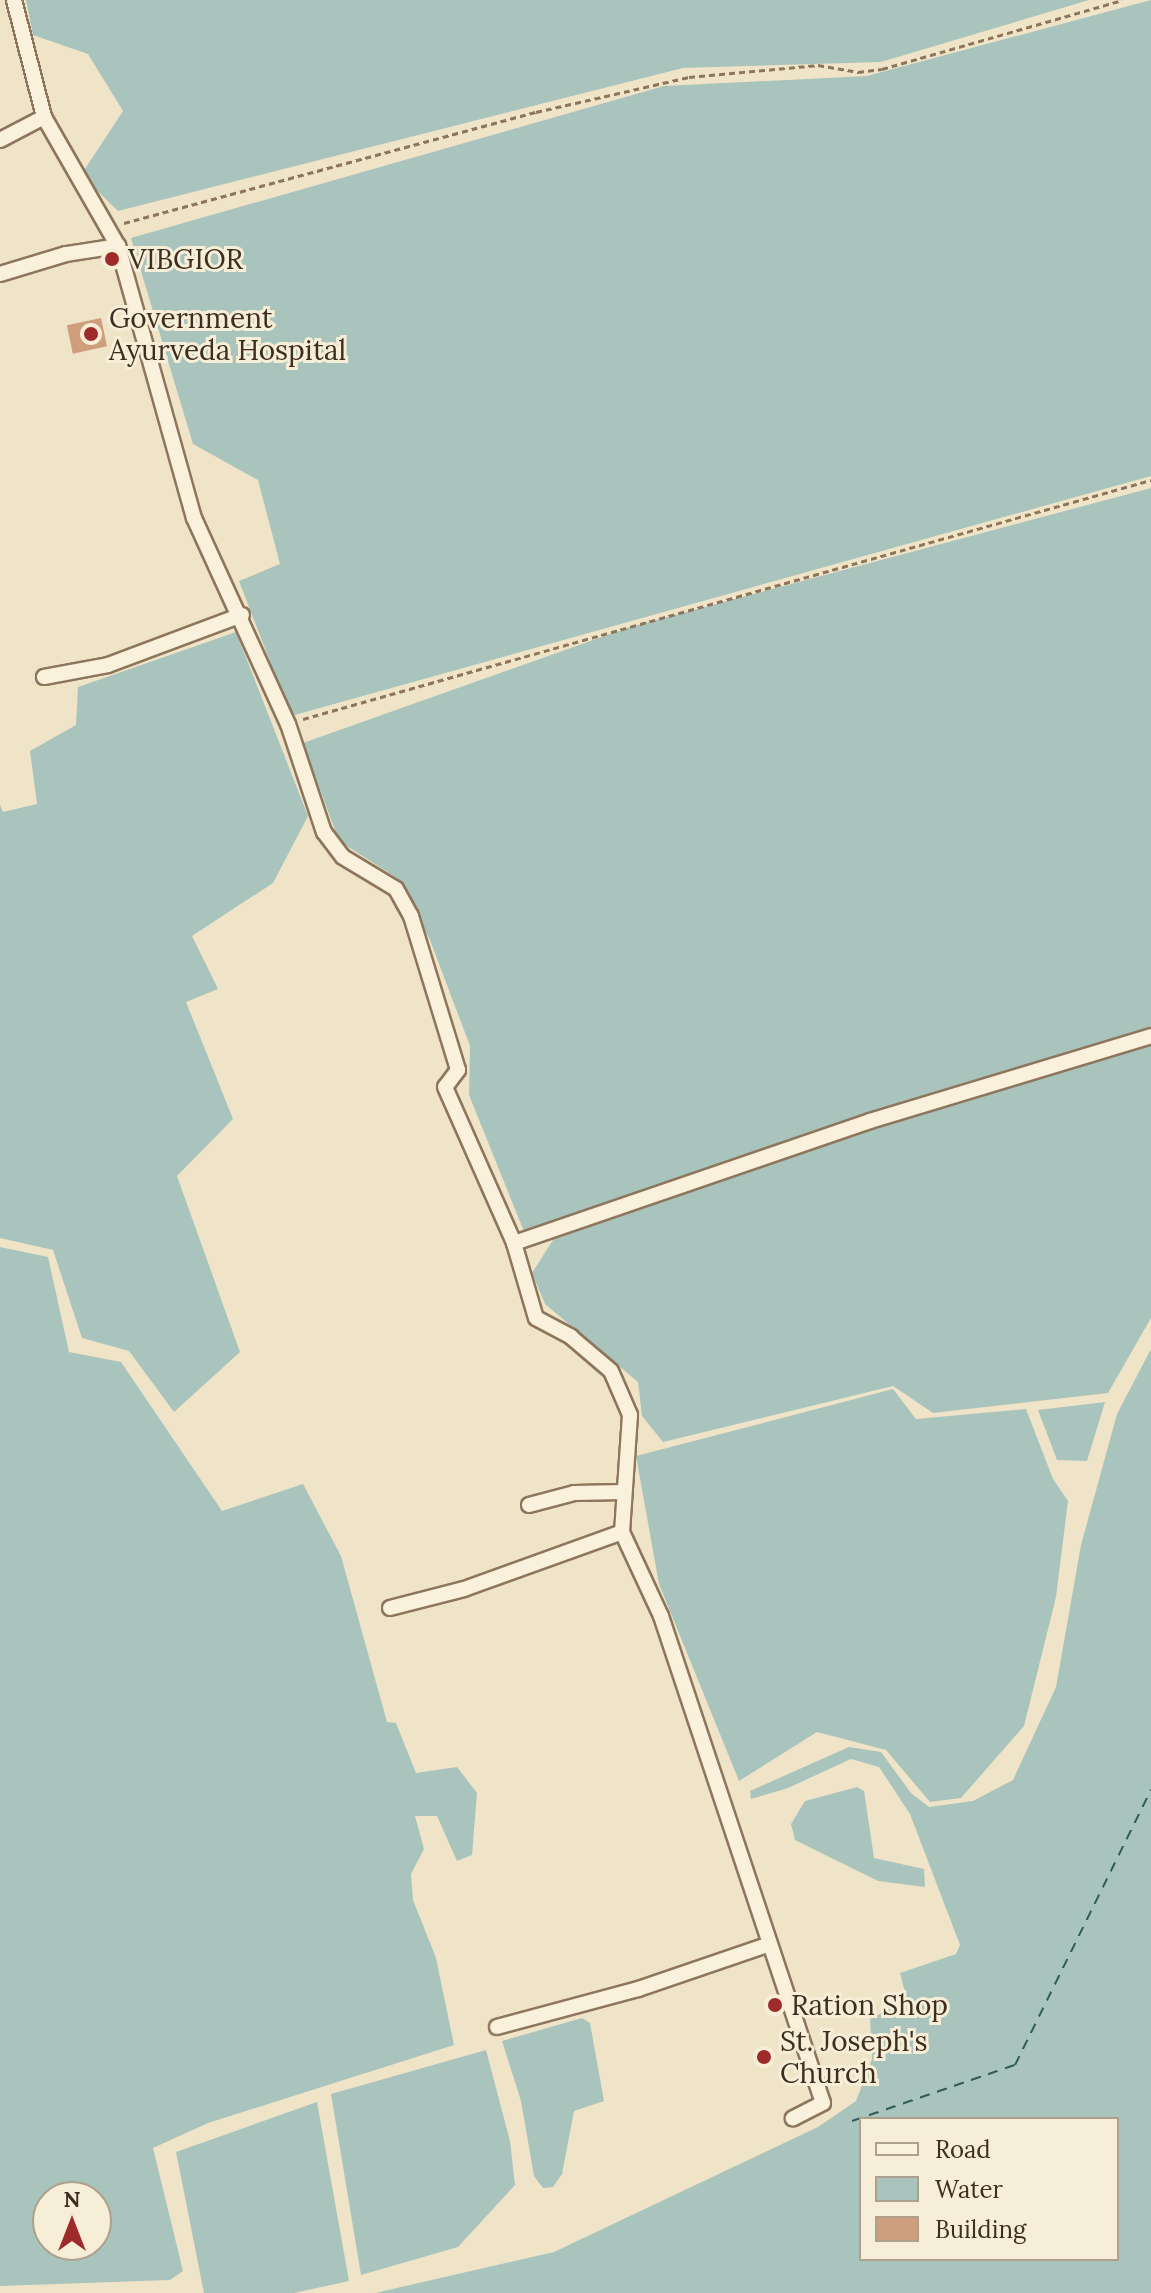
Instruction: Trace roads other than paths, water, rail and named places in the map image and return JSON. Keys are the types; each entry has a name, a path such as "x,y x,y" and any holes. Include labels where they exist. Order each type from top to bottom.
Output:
{"street":[{"path":"14,0 44,117 118,246 194,518 242,615 288,724 324,832 343,857 396,889 411,916 458,1070 445,1087 514,1243 536,1318 571,1337 611,1371 630,1415 624,1537 661,1616 823,2103 793,2118"},
{"path":"0,140 44,117"},
{"path":"0,274 66,254 118,246"},
{"path":"44,677 108,665 242,615"},
{"path":"514,1243 870,1121 1151,1036"},
{"path":"529,1505 574,1493 624,1492"},
{"path":"461,1600 624,1537"},
{"path":"390,1608 464,1589 624,1537"},
{"path":"497,2027 638,1989 770,1944"}],"water":[{"path":"26,0 1089,0 881,62 683,68 118,211 81,175 123,111 88,54 33,35"},
{"path":"1151,0 1151,476 291,716 239,581 280,564 258,480 193,444 131,238 664,86 867,76"},
{"path":"1151,488 1151,1030 525,1234 469,1095 470,1046 430,940 397,878 339,841 303,743 630,627"},
{"path":"236,632 308,816 273,883 192,936 218,989 186,1002 233,1119 177,1176 240,1352 174,1412 129,1351 82,1338 53,1250 0,1238 0,805 3,812 37,804 30,751 76,725 78,687"},
{"path":"1151,1043 1151,1318 1108,1393 933,1413 893,1386 663,1442 642,1416 638,1382 545,1304 532,1273 553,1240 830,1138"},
{"path":"0,1247 48,1257 69,1352 121,1362 222,1511 303,1484 341,1556 387,1722 396,1723 416,1773 457,1767 477,1793 472,1855 457,1861 437,1816 415,1816 424,1849 411,1874 413,1900 436,1958 454,2045 208,2123 153,2148 183,2271 170,2280 0,2286"},
{"path":"1151,1349 1151,2293 375,2293 554,2252 818,2127 856,2101 872,2059 870,2019 907,2000 900,1973 956,1954 960,1945 910,1814 879,1767 851,1759 788,1788 751,1799 750,1791 849,1747 881,1752 911,1793 929,1807 973,1801 1013,1780 1056,1687 1081,1545 1117,1414"},
{"path":"893,1389 916,1419 1026,1409 1053,1479 1068,1501 1056,1597 1024,1726 961,1798 930,1802 886,1750 817,1732 739,1781 659,1584 636,1456"},
{"path":"1105,1402 1087,1461 1057,1460 1038,1410"},
{"path":"857,1787 864,1791 874,1858 924,1869 925,1887 878,1881 795,1840 791,1824 805,1801"},
{"path":"582,2018 590,2023 604,2101 574,2111 562,2174 553,2187 543,2188 534,2176 521,2101 502,2041"},
{"path":"486,2050 510,2141 515,2185 458,2247 361,2275 331,2094"},
{"path":"317,2102 349,2281 294,2293 204,2293 176,2152"}],"place":[{"name":"VIBGIOR","path":"112,259"},
{"name":"Government Ayurveda Hospital","path":"91,334"},
{"name":"Ration Shop","path":"775,2005"},
{"name":"St. Joseph's Church","path":"764,2057"}]}
